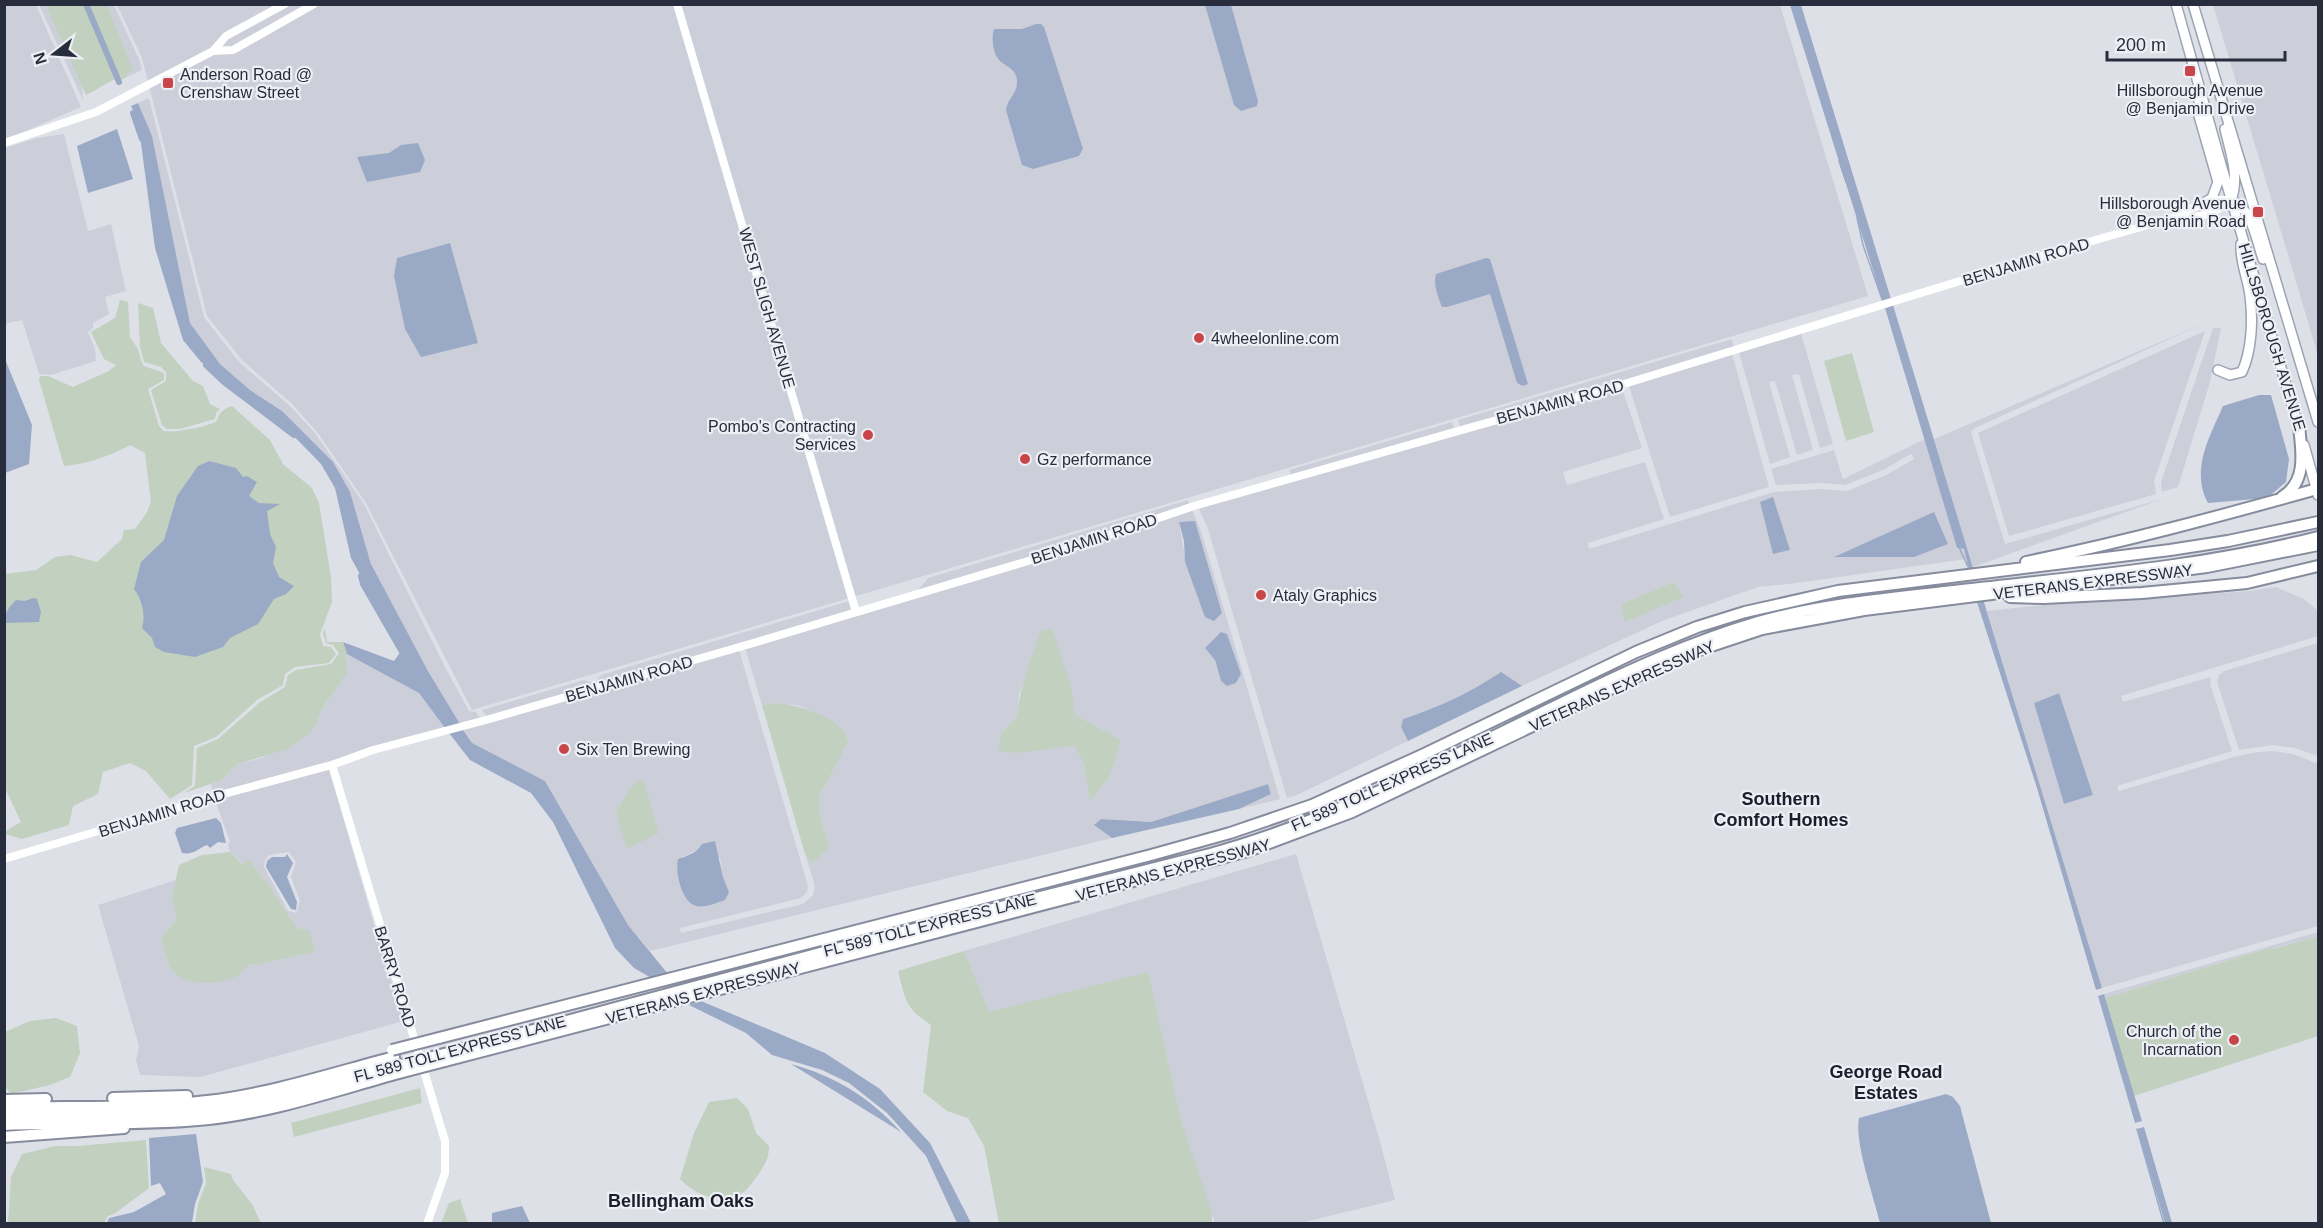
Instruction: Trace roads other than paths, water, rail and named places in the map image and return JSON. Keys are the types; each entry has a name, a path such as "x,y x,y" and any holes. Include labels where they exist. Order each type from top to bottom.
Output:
{"highway":[{"path":"2275,501 2291,491 2300,474 2302,456 2299,427"},
{"path":"1988,572 2004,566 2174,529 2318,491"},
{"name":"VETERANS EXPRESSWAY","path":"4,1125 160,1122 211,1119 246,1113 396,1061 442,1050 585,1000 1151,855 1266,822 1312,805 1412,760 1636,652 1697,627 1745,612 1814,595 2170,550 2314,524"},
{"name":"VETERANS EXPRESSWAY","path":"4,1100 212,1094 396,1061 657,1001 1197,866 1391,794 1637,676 1727,640 1772,627 1960,594 1977,596 2186,570 2316,541"},
{"path":"1960,594 1996,592 2044,598 2142,593 2247,583 2319,566"},
{"path":"2306,569 2319,574"},
{"name":"FL 589 TOLL EXPRESS LANE","path":"4,1108 163,1105 208,1101 396,1061"},
{"name":"FL 589 TOLL EXPRESS LANE","path":"4,1117 159,1114 210,1110 264,1100 396,1061"},
{"path":"4,1137 101,1131 160,1122"}],"main road":[{"name":"HILLSBOROUGH AVENUE","path":"2176,4 2241,236 2318,491"},
{"name":"HILLSBOROUGH AVENUE","path":"2193,4 2319,422"},
{"path":"2202,32 2235,177 2235,189 2231,200 2239,203 2247,214 2293,340"},
{"path":"2199,86 2199,116 2218,182 2212,198 2200,205"},
{"path":"2218,370 2230,375 2242,372 2250,343 2250,295 2240,255 2241,236"}],"street":[{"path":"4,143 96,112 213,51 225,36 285,4"},
{"path":"213,51 233,50 314,4"},
{"name":"WEST SLIGH AVENUE","path":"677,4 856,612"},
{"name":"BENJAMIN ROAD","path":"2183,215 2186,210 2200,205 2217,200 2231,200"},
{"name":"BENJAMIN ROAD","path":"4,859 220,795 332,765 373,750 470,725 856,612 1065,550 1194,506 1624,384 2183,215 2190,218 2221,209 2231,200"},
{"name":"BARRY ROAD","path":"332,765 445,1141 445,1173 427,1224"}],"water":[{"path":"1205,5 1231,5 1258,101 1257,106 1241,111 1234,105"},
{"path":"1790,5 1801,5 1891,299 1883,302"},
{"path":"1036,24 1044,27 1083,149 1079,156 1033,169 1022,165 1006,110 1017,87 1016,75 998,58 993,46 993,37 994,29 1022,29"},
{"path":"138,103 152,136 190,323 220,364 250,390 282,411 333,462 350,492 371,564 428,671 460,724 445,728 419,693 347,654 343,642 394,661 402,650 351,558 335,488 321,464 282,424 201,362 183,340 155,248 138,121 131,106"},
{"path":"117,129 133,179 88,193 77,146"},
{"path":"418,143 425,160 420,172 367,182 357,157 389,153 401,145"},
{"path":"450,243 478,343 421,357 405,329 394,276 397,258"},
{"path":"1486,258 1490,259 1528,384 1523,386 1517,383 1490,294 1447,307 1442,307 1438,295 1436,274"},
{"path":"1893,305 1974,571 1969,571 1964,549 1957,548 1885,308"},
{"path":"5,359 32,425 29,464 5,473"},
{"path":"2259,395 2271,395 2289,459 2286,482 2267,498 2208,503 2203,491 2201,466 2208,441 2223,406"},
{"path":"209,461 236,468 243,477 247,476 257,482 249,496 259,503 280,504 267,511 270,534 276,547 273,563 279,577 294,586 286,594 274,599 258,624 230,638 223,647 195,657 164,652 155,647 152,638 142,628 143,608 134,589 141,562 164,540 177,496 198,466"},
{"path":"1773,497 1790,550 1773,554 1760,502"},
{"path":"1934,512 1948,544 1914,557 1834,557"},
{"path":"1195,521 1222,613 1214,621 1205,617 1185,562 1184,541 1179,522"},
{"path":"37,599 41,612 39,622 5,623 5,616 16,600 25,601"},
{"path":"1976,599 1983,599 2102,988 2096,990 2037,788"},
{"path":"1221,632 1227,634 1241,674 1236,683 1227,686 1221,681 1215,660 1205,648"},
{"path":"1501,672 1522,686 1408,741 1401,727 1403,719 1454,699"},
{"path":"2059,693 2093,795 2064,804 2034,703"},
{"path":"463,730 472,743 545,781 628,925 668,974 653,979 634,968 615,948 553,822 531,793 470,760 449,733"},
{"path":"1268,784 1271,794 1239,809 1112,838 1094,825 1101,819 1151,822"},
{"path":"216,818 221,823 226,843 218,842 210,848 207,845 193,852 182,853 175,833 177,828"},
{"path":"715,841 723,877 729,892 725,900 707,906 696,906 686,899 680,886 677,871 678,859 695,852 702,844"},
{"path":"287,854 293,863 287,877 297,902 296,910 291,909 266,867 267,861 272,857 285,857"},
{"path":"2104,994 2142,1121 2135,1123 2098,996"},
{"path":"701,1001 825,1053 880,1089 930,1143 971,1223 957,1223 926,1156 887,1113 849,1083 822,1070 772,1055 746,1033 689,1005"},
{"path":"791,1064 823,1075 851,1090 877,1108 901,1132"},
{"path":"1946,1094 1953,1097 1960,1106 1991,1223 1880,1223 1859,1141 1859,1118"},
{"path":"2144,1127 2172,1223 2165,1223 2137,1129"},
{"path":"196,1134 203,1182 195,1204 192,1223 107,1223 109,1218 134,1212 166,1194 160,1183 151,1186 149,1138"},
{"path":"522,1206 530,1223 492,1223 492,1213"}],"waterway":[{"path":"86,4 119,82"},
{"path":"133,113 142,139"},
{"path":"1839,161 1846,182"},
{"path":"1857,218 1863,245 1883,302"},
{"path":"206,365 224,382 294,435"},
{"path":"1959,547 1968,567"},
{"path":"361,576 363,584 405,657"},
{"path":"2137,1129 2164,1224"}],"place":[{"name":"Hillsborough Avenue @ Benjamin Drive","path":"2190,71"},
{"name":"Anderson Road @ Crenshaw Street","path":"168,83"},
{"name":"Hillsborough Avenue @ Benjamin Road","path":"2258,212"},
{"name":"4wheelonline.com","path":"1199,338"},
{"name":"Pombo's Contracting Services","path":"868,435"},
{"name":"Gz performance","path":"1025,459"},
{"name":"Ataly Graphics","path":"1261,595"},
{"name":"Six Ten Brewing","path":"564,749"},
{"name":"Church of the Incarnation","path":"2234,1040"}],"district":[{"name":"Southern Comfort Homes","path":"1781,809"},
{"name":"George Road Estates","path":"1886,1082"},
{"name":"Bellingham Oaks","path":"681,1201"}]}
